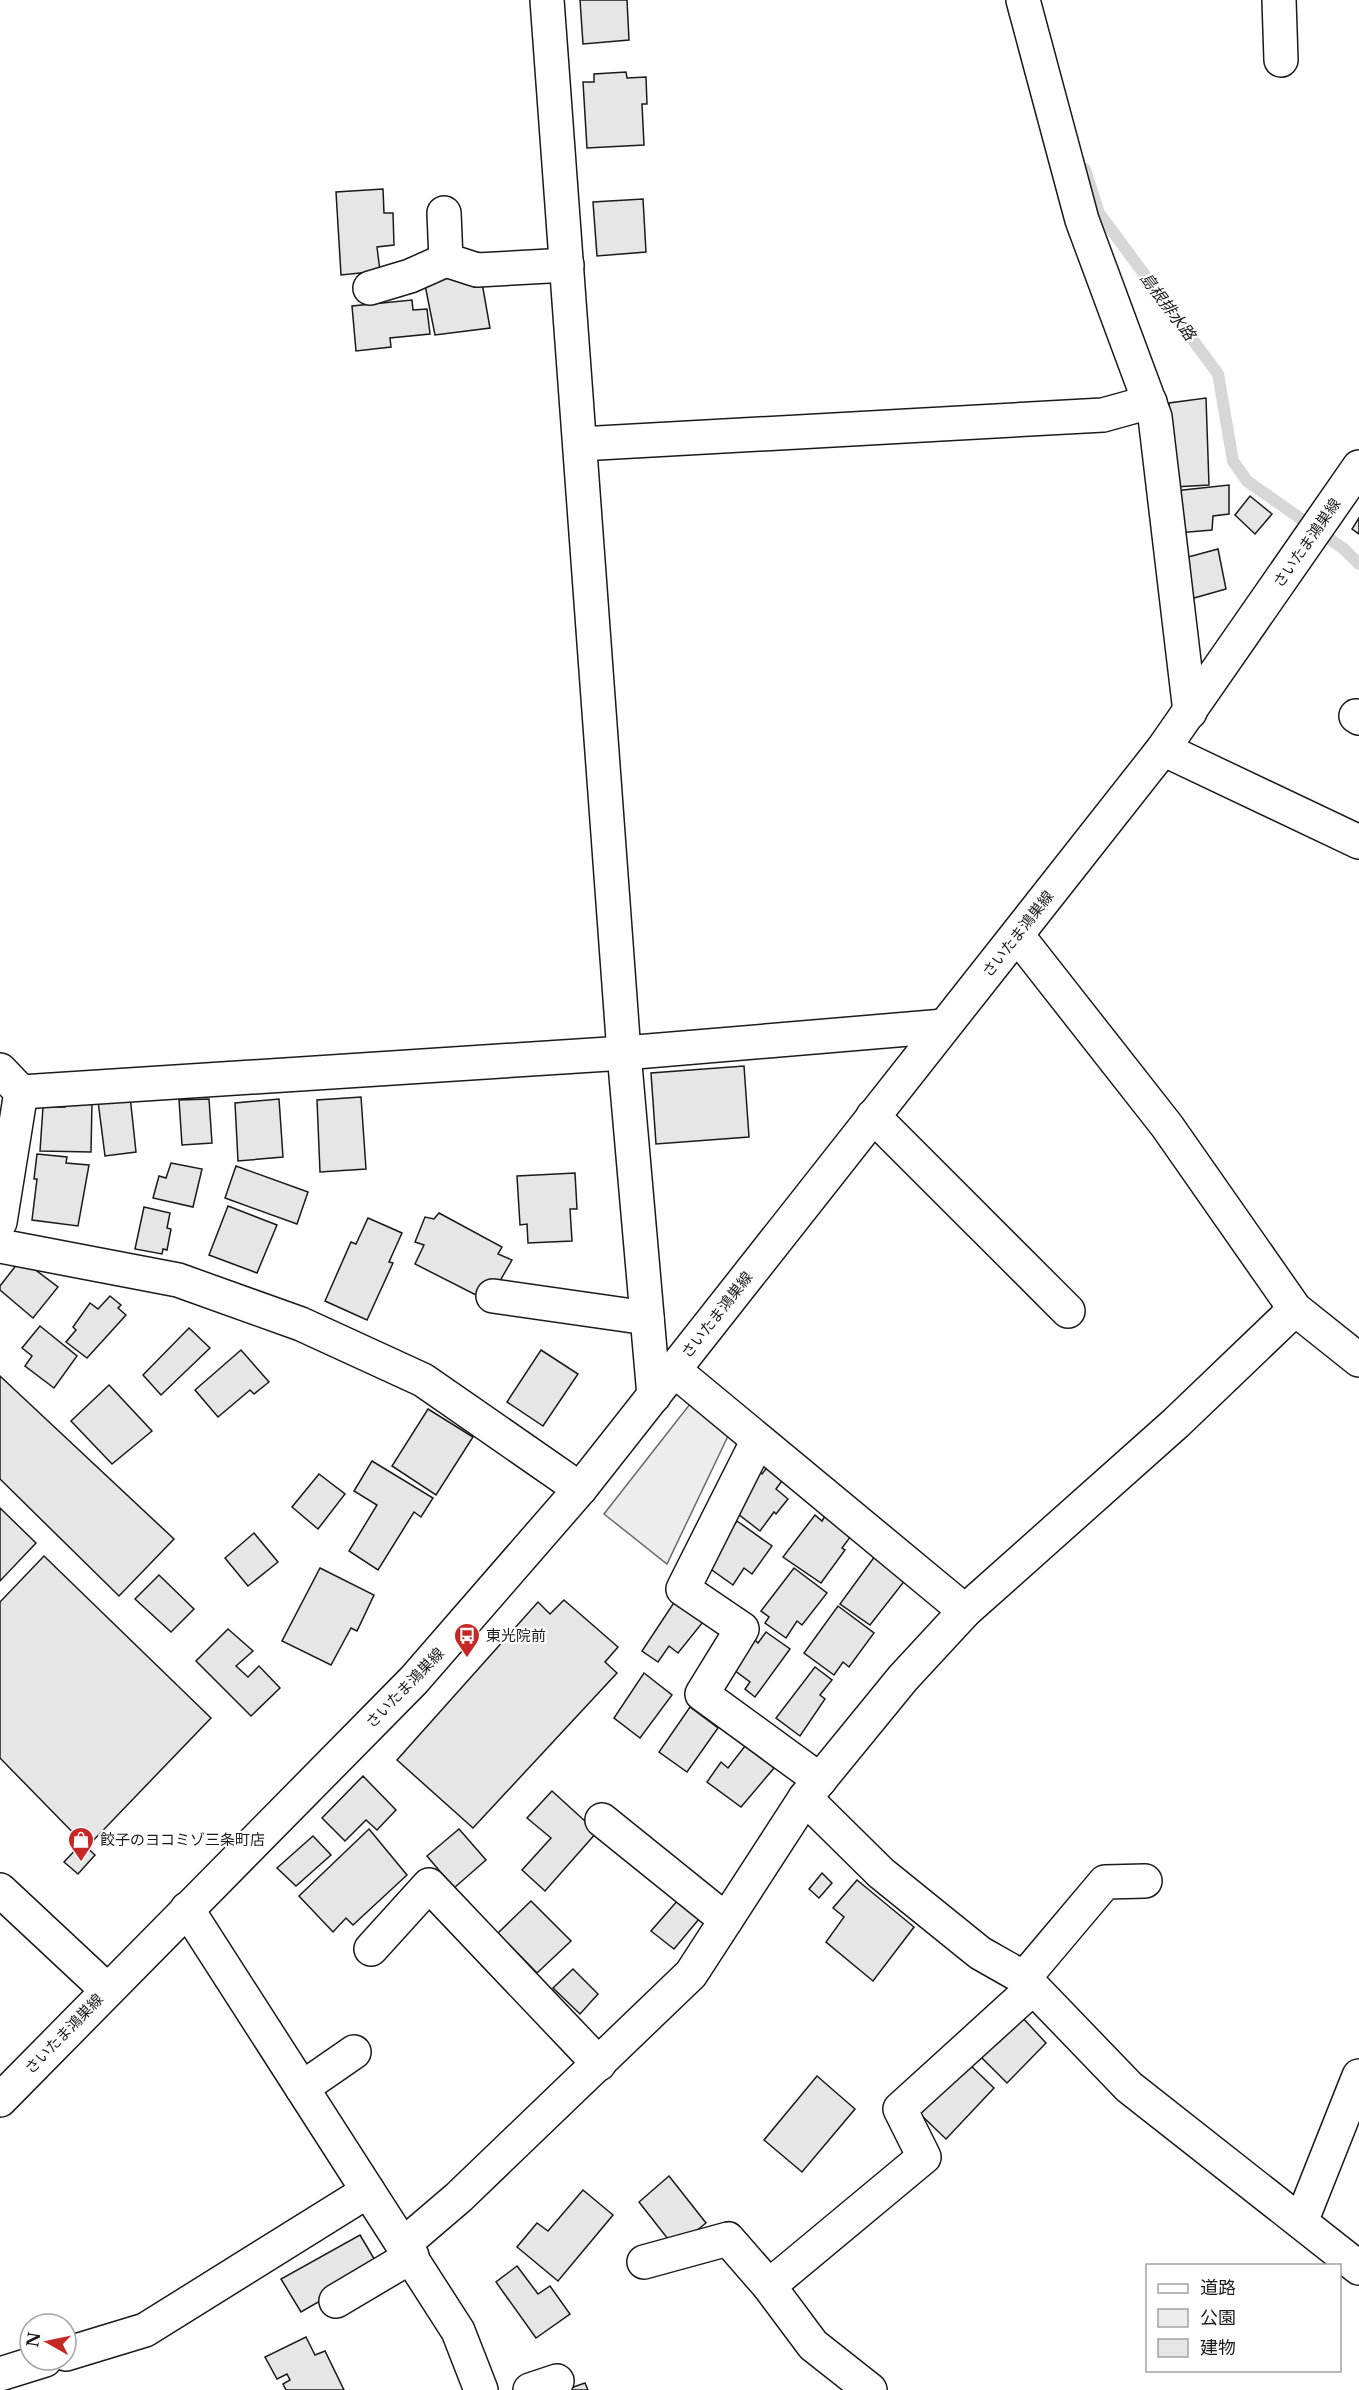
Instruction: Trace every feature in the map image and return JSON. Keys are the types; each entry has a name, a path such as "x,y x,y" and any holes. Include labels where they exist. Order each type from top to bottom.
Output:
{"street":[{"path":"547,0 624,1053 654,1396"},
{"path":"1023,0 1082,220 1155,417 1190,712"},
{"path":"1279,0 1281,60"},
{"path":"444,213 446,260"},
{"path":"370,288 410,276 446,260 477,270 567,265"},
{"path":"580,444 1103,415 1150,402"},
{"name":"さいたま鴻巣線","path":"0,2100 414,1680 580,1489 1163,749 1358,470"},
{"path":"1163,749 1355,831"},
{"path":"1017,935 1167,1126 1295,1309 1359,1360"},
{"path":"0,1222 11,1081 624,1053 944,1026"},
{"path":"873,1116 1068,1311"},
{"path":"0,1246 178,1280 302,1324 423,1380 580,1489"},
{"path":"493,1296 647,1318"},
{"path":"336,2301 408,2250 459,2197 691,1974 813,1789 903,1678 965,1611 1176,1423 1295,1309"},
{"path":"674,1370 965,1611"},
{"path":"758,1440 683,1589 742,1629 702,1694 813,1789 881,1873 980,1953 1029,1983 1129,2087 1359,2268"},
{"path":"602,1820 726,1920"},
{"path":"769,2286 924,2157 900,2109 1029,1983 1105,1882 1145,1881"},
{"path":"371,1949 429,1885 598,2064"},
{"path":"0,1890 107,1990"},
{"path":"187,1909 458,2331 481,2390"},
{"path":"302,2088 354,2052"},
{"path":"1301,2222 1359,2076"},
{"path":"78,2350 145,2330 368,2191"},
{"path":"644,2262 728,2240 769,2286 813,2345 870,2390"},
{"path":"0,2374 18,2368"}],"green space":[{"path":"690,1404 729,1434 667,1564 604,1514"}],"building":[{"path":"580,0 627,0 629,40 583,44"},
{"path":"626,72 627,78 646,77 647,104 642,104 644,145 587,148 583,82 594,82 594,74"},
{"path":"383,189 384,213 393,213 394,245 377,247 380,271 341,275 336,192"},
{"path":"643,199 646,252 597,256 593,202"},
{"path":"455,274 481,277 490,328 435,335 424,280"},
{"path":"412,300 413,310 427,309 430,334 390,338 391,347 356,351 352,306"},
{"path":"1206,398 1209,485 1174,487 1169,403"},
{"path":"1229,485 1229,514 1213,516 1212,530 1177,533 1174,491"},
{"path":"1250,496 1272,514 1255,534 1235,515"},
{"path":"1359,518 1359,534 1352,529"},
{"path":"1218,549 1226,589 1187,600 1177,560"},
{"path":"744,1066 749,1137 656,1144 651,1073"},
{"path":"130,1096 136,1152 105,1156 98,1101"},
{"path":"361,1097 366,1169 320,1172 317,1100"},
{"path":"209,1099 212,1143 182,1145 179,1100"},
{"path":"279,1099 283,1157 238,1161 235,1103"},
{"path":"65,1102 92,1102 91,1152 40,1151 43,1107 65,1107"},
{"path":"37,1154 67,1157 66,1163 89,1165 78,1226 32,1220 37,1179 34,1179"},
{"path":"171,1163 202,1169 193,1207 153,1198 159,1176 166,1178"},
{"path":"236,1166 308,1192 297,1224 225,1198"},
{"path":"575,1173 577,1209 570,1209 572,1241 528,1243 527,1224 520,1225 517,1176"},
{"path":"228,1206 277,1225 257,1273 209,1255"},
{"path":"144,1207 170,1213 167,1228 171,1229 167,1250 163,1249 162,1254 135,1249"},
{"path":"439,1213 502,1247 498,1254 512,1260 497,1286 487,1281 478,1296 415,1264 424,1245 415,1242 425,1217 434,1219"},
{"path":"368,1218 402,1233 389,1262 393,1263 367,1320 325,1301 351,1242 356,1244"},
{"path":"21,1259 58,1287 33,1318 0,1290 0,1286"},
{"path":"110,1296 121,1305 118,1308 126,1315 87,1358 66,1342 76,1330 73,1327 90,1303 98,1309"},
{"path":"40,1326 77,1356 54,1388 25,1366 32,1356 22,1348"},
{"path":"189,1328 210,1348 161,1395 143,1375"},
{"path":"241,1350 269,1382 254,1394 250,1390 218,1417 195,1390"},
{"path":"541,1350 578,1374 543,1426 507,1402"},
{"path":"0,1376 174,1539 119,1596 0,1479"},
{"path":"109,1385 152,1431 112,1464 71,1421"},
{"path":"428,1409 473,1437 436,1495 392,1466"},
{"path":"372,1461 433,1498 421,1517 414,1512 378,1570 349,1551 377,1505 354,1491"},
{"path":"769,1465 785,1477 776,1489 788,1499 776,1514 774,1512 760,1531 729,1507 754,1467 762,1474"},
{"path":"319,1474 345,1494 318,1529 292,1507"},
{"path":"0,1508 36,1543 0,1581"},
{"path":"815,1515 822,1521 825,1516 851,1536 842,1548 845,1550 821,1583 783,1557"},
{"path":"737,1521 772,1546 752,1574 744,1568 733,1585 705,1565"},
{"path":"254,1533 278,1562 248,1586 225,1558"},
{"path":"44,1556 211,1718 87,1847 0,1758 0,1602"},
{"path":"875,1556 906,1579 870,1625 840,1604"},
{"path":"320,1568 374,1595 357,1631 351,1628 331,1665 282,1641"},
{"path":"794,1568 827,1593 802,1625 797,1621 786,1638 765,1623 769,1617 761,1611"},
{"path":"159,1575 194,1609 171,1632 135,1599"},
{"path":"564,1600 618,1647 605,1662 617,1673 473,1828 397,1760 538,1602 550,1614"},
{"path":"675,1601 703,1622 678,1653 669,1646 658,1662 642,1651"},
{"path":"838,1606 874,1633 849,1667 843,1662 834,1675 804,1653"},
{"path":"228,1629 253,1651 236,1666 248,1677 259,1666 280,1688 251,1716 196,1661"},
{"path":"766,1632 790,1649 755,1697 745,1689 750,1682 730,1667 751,1636 758,1643"},
{"path":"815,1667 832,1680 820,1695 825,1699 800,1736 776,1718"},
{"path":"644,1673 672,1695 640,1738 614,1718"},
{"path":"690,1707 718,1728 687,1772 659,1752"},
{"path":"745,1746 774,1768 741,1807 707,1782 721,1762 728,1768"},
{"path":"363,1776 396,1810 377,1830 366,1820 345,1841 322,1818"},
{"path":"552,1791 597,1832 545,1891 522,1870 551,1838 527,1818"},
{"path":"369,1829 407,1875 353,1925 346,1918 333,1932 299,1896"},
{"path":"459,1829 486,1860 454,1888 427,1856"},
{"path":"313,1836 331,1855 296,1886 277,1868"},
{"path":"82,1843 95,1855 78,1874 64,1862"},
{"path":"822,1873 832,1883 819,1898 809,1889"},
{"path":"857,1880 914,1927 873,1981 826,1942 844,1917 833,1908"},
{"path":"678,1900 699,1919 674,1949 651,1931"},
{"path":"531,1901 571,1941 537,1973 498,1933"},
{"path":"573,1969 598,1994 580,2014 553,1988"},
{"path":"1021,2016 1046,2043 1007,2083 980,2056"},
{"path":"970,2065 994,2088 946,2139 920,2114"},
{"path":"817,2076 855,2109 802,2172 764,2140"},
{"path":"669,2176 706,2223 675,2248 639,2202"},
{"path":"583,2190 613,2215 558,2281 517,2247 537,2223 548,2231"},
{"path":"360,2235 379,2267 301,2312 281,2279"},
{"path":"517,2266 538,2294 550,2286 570,2314 536,2338 496,2282"},
{"path":"306,2337 315,2355 325,2351 344,2390 286,2390 283,2384 290,2380 287,2374 277,2379 265,2357"},
{"path":"585,2383 588,2390 565,2390"}],"waterway":[{"name":"島根排水路","path":"1085,169 1099,213 1218,374 1233,461 1247,481 1344,549 1359,564"}],"place":[{"name":"東光院前","path":"467,1659"},
{"name":"餃子のヨコミゾ三条町店","path":"81,1863"}]}
